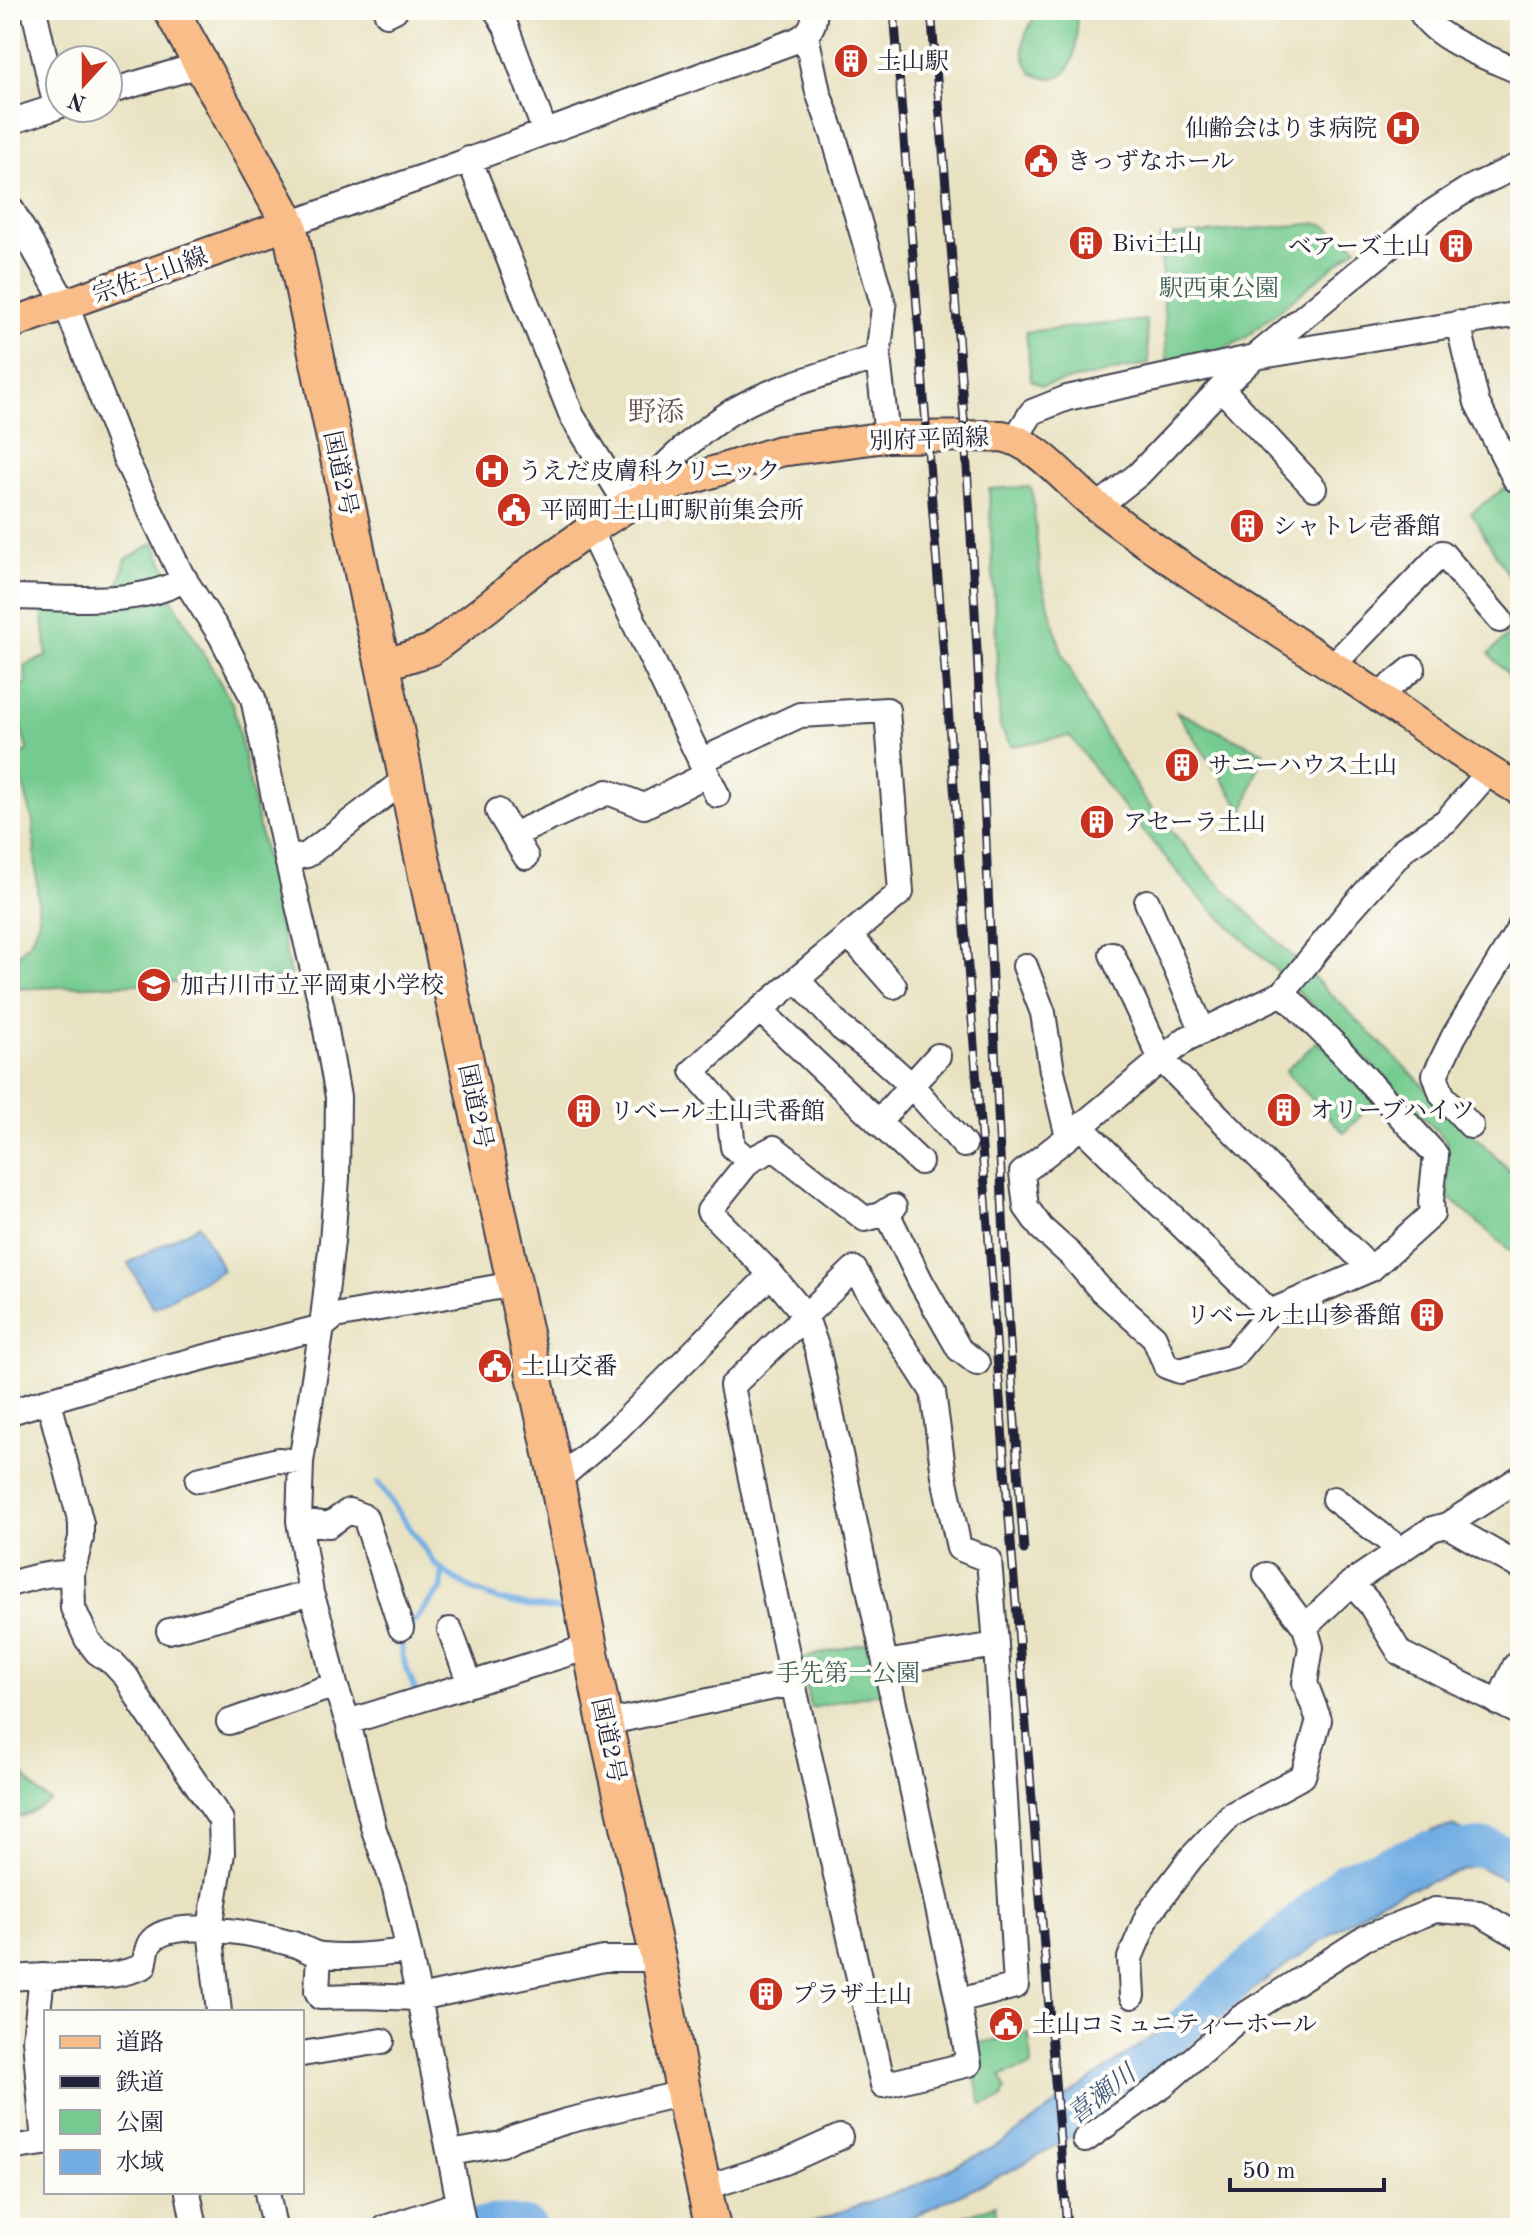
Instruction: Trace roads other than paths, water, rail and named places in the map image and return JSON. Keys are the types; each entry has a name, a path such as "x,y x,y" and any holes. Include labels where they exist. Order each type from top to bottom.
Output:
{"highway":[{"name":"国道2号","path":"171,10 289,224 712,2226"}],"main road":[{"name":"宗佐土山線","path":"10,324 289,224"},
{"name":"別府平岡線","path":"383,665 431,650 535,568 590,530 628,506 678,483 780,451 887,437 1002,436 1030,448 1097,507 1253,615 1520,790"}],"street":[{"path":"34,10 44,50"},
{"path":"496,10 506,27 545,132"},
{"path":"289,224 792,42 806,35 811,28 814,10"},
{"path":"1420,10 1433,29 1520,72"},
{"path":"806,35 818,92 884,307 878,357 887,437"},
{"path":"124,87 200,65"},
{"path":"16,120 44,111"},
{"path":"469,159 572,416 628,506 654,474 723,418 771,393 878,357"},
{"path":"1097,507 1139,474 1255,357 1432,212 1468,189 1520,165"},
{"path":"10,207 66,305 126,460 185,579 221,636 253,698 322,1008 338,1097 337,1178 322,1327 301,1462 299,1521 311,1593 335,1685 348,1722 374,1830 395,1888 460,2214 385,2228"},
{"path":"1015,439 1032,412 1067,398 1255,357 1520,314"},
{"path":"1458,323 1477,403 1515,479"},
{"path":"1221,388 1287,474 1314,488"},
{"path":"590,530 708,777"},
{"path":"1332,666 1442,553 1500,620"},
{"path":"10,597 123,598 172,587 185,579"},
{"path":"1378,696 1413,668"},
{"path":"513,835 608,792 644,806 708,777 800,715 887,710 901,892 760,1010 693,1071 729,1113 733,1147 749,1161"},
{"path":"1283,993 1436,1155 1432,1214 1371,1269 1270,1312 1233,1356 1180,1371 1166,1366 1154,1337 1100,1289 1071,1255 1041,1228 1026,1207 1022,1173 1186,1039 1283,993 1405,848 1446,821 1489,772"},
{"path":"287,859 307,855 407,778"},
{"path":"498,811 526,857"},
{"path":"1147,902 1202,1029"},
{"path":"1471,1126 1442,1095 1435,1075 1454,1036 1520,927"},
{"path":"850,936 894,986"},
{"path":"1112,954 1161,1059 1371,1269"},
{"path":"1025,966 1043,1013 1052,1071 1074,1132 1270,1312"},
{"path":"797,979 841,1028 911,1085 964,1145"},
{"path":"760,1010 920,1162"},
{"path":"878,1122 938,1056"},
{"path":"958,2001 1016,1986 989,1560 959,1548 944,1476 933,1392 854,1269 805,1315 732,1386 793,1683 883,2085 969,2064 958,2001 818,1352 805,1315 771,1274 709,1211 749,1161 774,1148 882,1212 959,1349 977,1363"},
{"path":"839,1226 882,1212"},
{"path":"557,1481 618,1428 771,1274"},
{"path":"10,1412 113,1381 322,1327 335,1316 514,1284"},
{"path":"49,1402 81,1523 81,1538 72,1573 73,1608 87,1639 127,1678 221,1820 222,1853 210,1928 219,2010"},
{"path":"198,1480 221,1464 278,1460 301,1462"},
{"path":"1305,1627 1351,1583 1432,1529 1447,1525 1520,1478"},
{"path":"1334,1499 1401,1550"},
{"path":"299,1521 329,1525 349,1511 365,1517 390,1560 401,1628"},
{"path":"1447,1525 1520,1567"},
{"path":"10,1584 29,1578 72,1573"},
{"path":"1132,1996 1130,1958 1148,1915 1191,1858 1231,1815 1303,1776 1319,1720 1305,1683 1311,1647 1305,1627 1266,1575"},
{"path":"1351,1583 1370,1604 1400,1653 1509,1708 1515,1666"},
{"path":"169,1631 212,1607 311,1593"},
{"path":"450,1630 470,1684"},
{"path":"885,1663 996,1645"},
{"path":"348,1722 589,1647"},
{"path":"605,1723 793,1683"},
{"path":"229,1722 335,1685"},
{"path":"1085,2140 1163,2085 1240,2018 1365,1938 1435,1910 1479,1913 1520,1937"},
{"path":"10,1978 100,1977 130,1971 144,1966 148,1945 161,1934 188,1928 256,1935 296,1945 319,1955 408,1951"},
{"path":"319,1955 317,1991 320,1997 419,1998 604,1959 658,1959"},
{"path":"42,1976 35,2039 41,2060 44,2122"},
{"path":"304,2054 382,2041"},
{"path":"450,2153 502,2144 567,2121 683,2093"},
{"path":"704,2188 785,2162 840,2137"},
{"path":"10,2148 44,2143"},
{"path":"188,2194 195,2228"},
{"path":"267,2194 274,2228"}],"water":[{"path":"199,1225 223,1270 153,1308 128,1263"},
{"path":"1452,1826 1520,1860 1520,1887 1476,1865 1382,1899 1257,1986 1107,2116 1016,2168 905,2220 876,2228 795,2228 921,2183 1002,2143 1171,2023 1214,1998 1347,1880 1393,1862 1432,1830"}],"waterway":[{"path":"378,1483 436,1565 450,1576 479,1592 510,1603 562,1609"},
{"path":"416,1693 403,1657 402,1636 441,1589 443,1571"},
{"name":"喜瀬川","path":"1177,2032 1347,1880 1427,1850 1489,1848 1520,1861"},
{"name":"喜瀬川","path":"477,2228 496,2223 528,2228"}],"railway":[{"path":"894,10 1005,1469 1067,2228"},
{"path":"931,10 965,435 1006,1272 1024,1550"}],"place":[{"name":"土山駅","path":"851,61"},
{"name":"仙齢会はりま病院","path":"1403,128"},
{"name":"きっずなホール","path":"1041,161"},
{"name":"Bivi土山","path":"1086,243"},
{"name":"ベアーズ土山","path":"1456,246"},
{"name":"うえだ皮膚科クリニック","path":"492,471"},
{"name":"平岡町土山町駅前集会所","path":"514,510"},
{"name":"シャトレ壱番館","path":"1247,526"},
{"name":"サニーハウス土山","path":"1182,765"},
{"name":"アセーラ土山","path":"1097,822"},
{"name":"加古川市立平岡東小学校","path":"154,985"},
{"name":"オリーブハイツ","path":"1284,1110"},
{"name":"リベール土山弐番館","path":"584,1111"},
{"name":"リベール土山参番館","path":"1427,1315"},
{"name":"土山交番","path":"495,1366"},
{"name":"プラザ土山","path":"766,1994"},
{"name":"土山コミュニティーホール","path":"1006,2024"}],"district":[{"name":"野添","path":"656,411"}],"park label":[{"name":"駅西東公園","path":"1219,288"},
{"name":"手先第一公園","path":"848,1673"}]}
